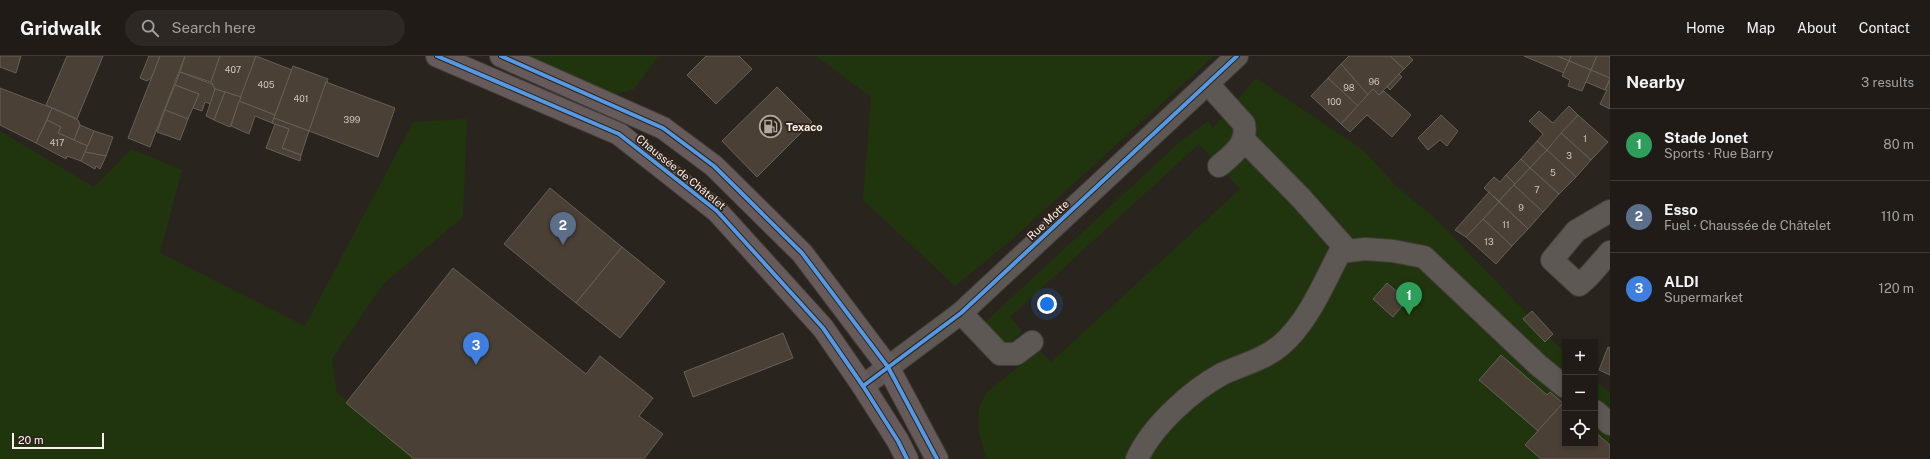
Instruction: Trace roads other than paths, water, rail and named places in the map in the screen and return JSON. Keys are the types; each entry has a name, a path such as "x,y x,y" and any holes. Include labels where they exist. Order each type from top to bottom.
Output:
{"main road":[{"name":"Chaussée de Châtelet","path":"437,56 619,134 717,211 823,328 898,440 907,459"},
{"name":"Chaussée de Châtelet","path":"501,56 663,128 714,166 802,253 888,367 936,459"}],"street":[{"name":"Rue Motte","path":"863,386 961,313 1237,56"},
{"path":"1208,84 1244,124 1246,131 1244,140 1219,166"},
{"path":"1244,140 1301,198 1348,251"},
{"path":"1610,211 1576,230 1552,260 1579,284 1589,276 1610,252"},
{"path":"1138,459 1157,430 1193,393 1223,374 1255,361 1280,347 1311,308 1340,252 1365,249 1393,251 1424,257 1538,365 1562,385"},
{"path":"961,313 1000,354 1016,354 1032,342"},
{"path":"1598,414 1610,424"}],"place":[{"name":"Texaco","path":"771,127"},
{"name":"Esso","path":"563,245"},
{"name":"Stade Jonet","path":"1409,315"},
{"name":"ALDI","path":"476,365"}]}
